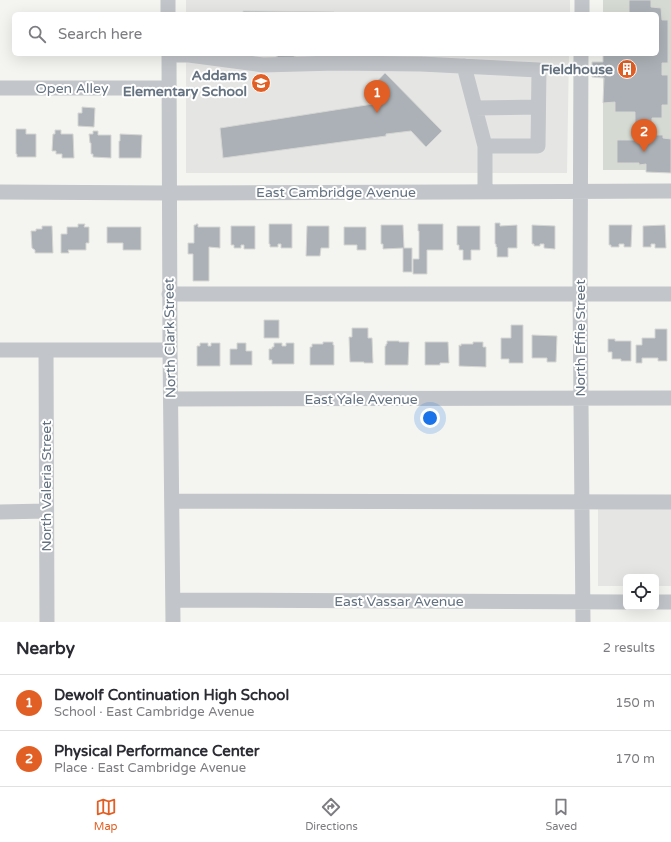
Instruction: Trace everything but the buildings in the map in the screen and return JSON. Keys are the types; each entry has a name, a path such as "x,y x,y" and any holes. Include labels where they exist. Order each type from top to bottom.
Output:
{"street":[{"path":"168,0 168,12"},
{"path":"582,0 582,12"},
{"name":"North Clark Street","path":"169,56 173,622"},
{"path":"196,56 263,65 336,63 421,64 538,70 538,146 485,146"},
{"name":"North Effie Street","path":"581,56 580,294 583,622"},
{"path":"464,66 485,146 485,191"},
{"name":"Open Alley","path":"0,88 169,88"},
{"path":"475,108 538,107"},
{"name":"East Cambridge Avenue","path":"0,192 169,193 580,190 671,191"},
{"path":"170,294 671,294"},
{"path":"0,350 170,350"},
{"name":"North Valeria Street","path":"46,350 47,622"},
{"name":"East Yale Avenue","path":"171,399 671,398"},
{"path":"172,501 671,502"},
{"path":"0,512 46,511"},
{"name":"East Vassar Avenue","path":"173,600 623,602"},
{"path":"659,602 671,602"}],"shaded area":[{"path":"186,0 570,0 570,12 186,12"},
{"path":"603,0 671,0 671,170 603,170 603,56 659,56 659,12 603,12"},
{"path":"186,56 569,56 567,173 186,173"},
{"path":"598,506 671,506 671,586 659,586 659,574 623,574 623,586 598,586"}],"place":[{"name":"Fieldhouse","path":"627,69"},
{"name":"Addams Elementary School","path":"261,83"},
{"name":"Dewolf Continuation High School","path":"377,113"},
{"name":"Physical Performance Center","path":"644,152"}]}
